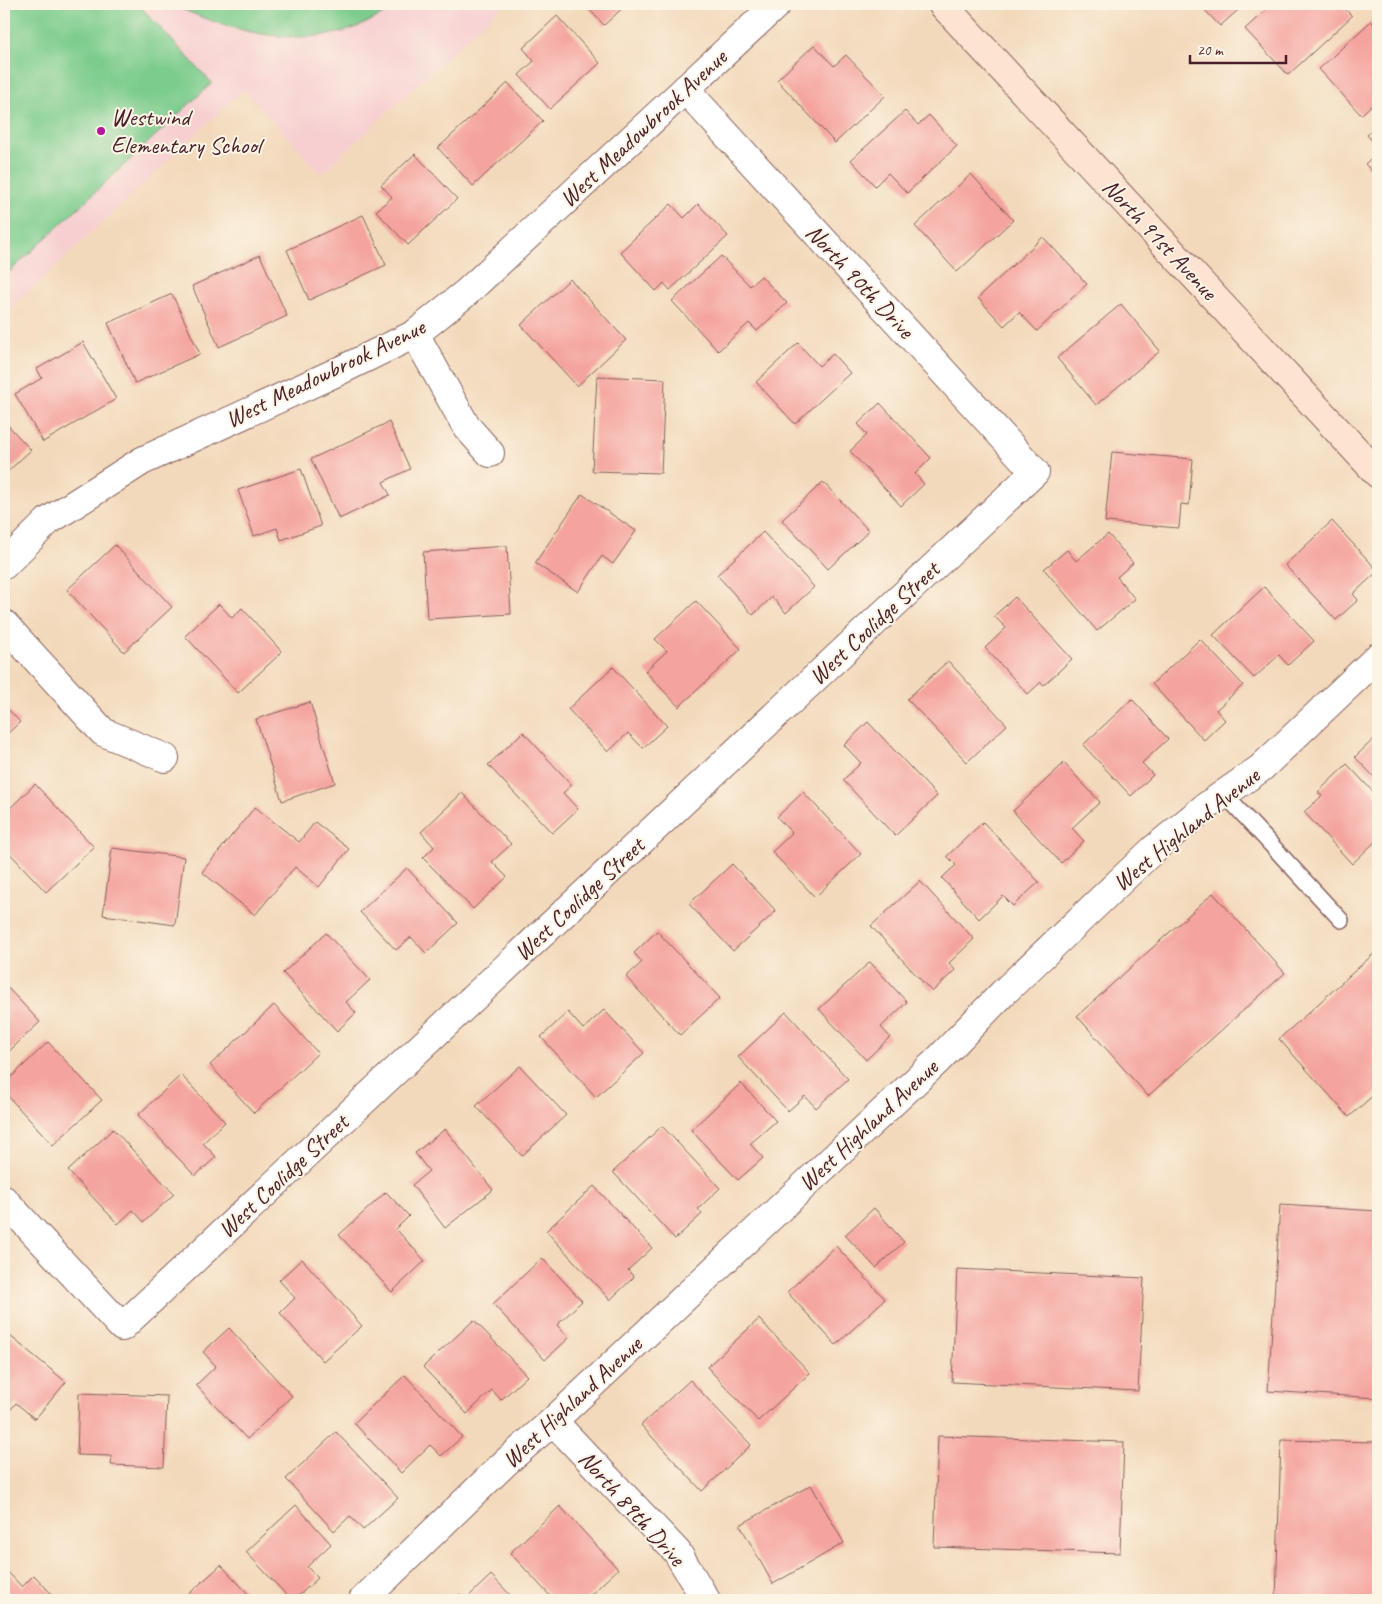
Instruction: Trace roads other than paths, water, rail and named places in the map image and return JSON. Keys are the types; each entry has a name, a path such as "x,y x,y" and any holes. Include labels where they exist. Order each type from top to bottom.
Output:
{"main road":[{"name":"North 91st Avenue","path":"942,4 1378,474"}],"street":[{"name":"West Meadowbrook Avenue","path":"4,564 48,521 142,461 415,334 467,292 777,4"},
{"name":"North 90th Drive","path":"685,89 1035,472"},
{"path":"415,334 466,426 490,453"},
{"name":"West Coolidge Street","path":"4,1200 122,1327 1035,472"},
{"path":"4,624 104,732 165,758"},
{"name":"West Highland Avenue","path":"363,1600 504,1463 553,1421 937,1061 1003,993 1154,849 1224,794 1261,768 1378,657"},
{"name":"North 89th Drive","path":"553,1421 677,1552 706,1600"}],"lane":[{"path":"1224,794 1341,920"}],"place":[{"name":"Westwind Elementary School","path":"101,131"}]}
